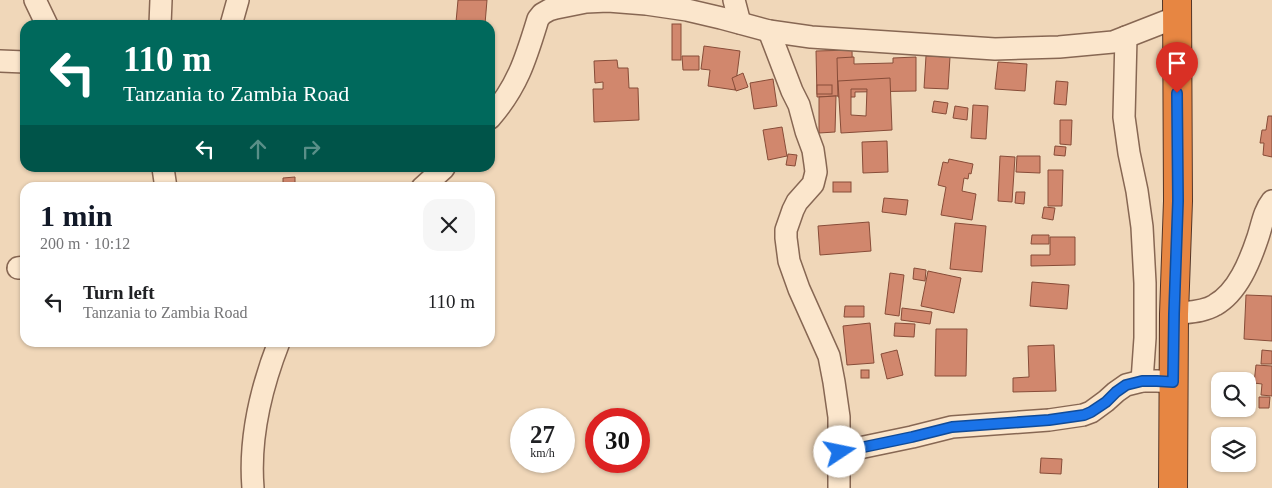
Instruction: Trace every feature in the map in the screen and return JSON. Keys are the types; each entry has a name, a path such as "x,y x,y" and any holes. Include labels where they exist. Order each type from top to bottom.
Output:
{"highway":[{"path":"1173,488 1174,314 1178,201 1177,9"}],"street":[{"path":"35,0 45,20"},
{"path":"160,20 161,0"},
{"path":"232,20 238,0"},
{"path":"734,0 740,23"},
{"path":"495,112 509,94 520,73 534,9 542,14 556,8 586,2 608,1 646,4 687,10 769,31 827,38 995,49 1059,47 1113,42 1126,37 1177,9"},
{"path":"769,31 799,105 815,164 816,172 813,184 797,202 786,230 786,238 789,261 829,356 840,417 839,488"},
{"path":"1126,37 1124,117 1142,227 1145,274 1142,381"},
{"path":"0,61 20,62"},
{"path":"429,182 440,172"},
{"path":"1174,314 1214,306 1228,295 1242,276 1252,254 1266,210 1272,201"},
{"path":"253,488 252,457 255,430 264,384 277,347"},
{"path":"840,452 952,427 1049,420 1084,415 1106,402 1122,387 1142,381 1173,382"}],"building":[{"path":"458,0 487,0 485,20 456,20"},
{"path":"672,24 681,24 681,60 672,60"},
{"path":"704,46 740,51 735,90 708,86 710,70 701,69"},
{"path":"852,50 853,95 817,97 816,51"},
{"path":"682,56 699,56 699,70 683,70"},
{"path":"926,56 950,57 948,89 924,88"},
{"path":"854,57 854,64 893,63 893,58 916,57 916,91 855,92 855,97 838,97 837,58"},
{"path":"617,60 618,68 628,68 629,88 638,88 639,120 594,122 593,89 603,89 603,82 595,83 594,61"},
{"path":"998,62 1027,64 1025,91 995,89"},
{"path":"743,73 748,87 736,91 732,78"},
{"path":"890,78 892,130 841,133 838,81","holes":["851,89 867,89 866,116 851,115"]},
{"path":"773,79 777,106 754,109 750,83"},
{"path":"1056,81 1068,82 1066,105 1054,104"},
{"path":"817,85 832,85 832,94 817,94"},
{"path":"836,96 835,132 819,133 819,97"},
{"path":"934,101 948,103 946,114 932,112"},
{"path":"973,105 988,106 986,139 971,138"},
{"path":"955,106 968,108 967,120 953,118"},
{"path":"1268,116 1272,116 1272,157 1263,155 1264,143 1260,143 1262,130 1266,130"},
{"path":"1060,120 1072,120 1071,145 1060,144"},
{"path":"782,127 787,156 768,160 763,130"},
{"path":"887,141 888,172 863,173 862,142"},
{"path":"1055,146 1066,147 1065,156 1054,155"},
{"path":"788,154 797,155 795,166 786,165"},
{"path":"1000,156 1015,157 1012,202 998,201"},
{"path":"1017,156 1040,156 1040,173 1016,172"},
{"path":"949,159 973,164 968,179 964,178 962,191 976,194 972,220 941,215 946,187 938,185 943,162 948,163"},
{"path":"1048,170 1063,170 1062,206 1048,206"},
{"path":"295,177 295,182 283,182 283,178"},
{"path":"833,182 851,182 851,192 833,192"},
{"path":"1016,192 1025,192 1024,204 1015,203"},
{"path":"884,198 908,200 906,215 882,212"},
{"path":"1044,207 1055,208 1053,220 1042,218"},
{"path":"869,222 871,251 820,255 818,226"},
{"path":"955,223 986,226 982,272 950,269"},
{"path":"1032,235 1049,235 1049,244 1031,244"},
{"path":"1050,237 1075,237 1075,265 1031,266 1031,255 1050,255"},
{"path":"914,268 926,270 925,281 913,279"},
{"path":"928,271 961,278 954,313 921,306"},
{"path":"890,273 904,275 899,316 885,314"},
{"path":"1032,282 1069,285 1067,309 1030,306"},
{"path":"1246,295 1272,296 1272,341 1244,339"},
{"path":"845,306 864,306 864,317 844,317"},
{"path":"902,308 932,312 930,324 901,320"},
{"path":"870,323 874,363 847,365 843,326"},
{"path":"895,323 915,324 914,337 894,336"},
{"path":"936,329 967,329 966,376 935,376"},
{"path":"1054,345 1056,391 1013,392 1013,378 1029,377 1028,346"},
{"path":"897,350 903,375 887,379 881,354"},
{"path":"1262,350 1272,351 1272,364 1261,364"},
{"path":"1256,365 1272,366 1272,396 1261,395 1262,384 1256,383"},
{"path":"861,370 869,370 869,378 861,378"},
{"path":"1259,397 1270,397 1269,408 1259,408"},
{"path":"1041,458 1062,459 1061,474 1040,473"}],"route":[{"path":"840,452 952,427 1049,420 1084,415 1106,402 1126,385 1142,381 1173,382 1178,201 1177,93"}]}
